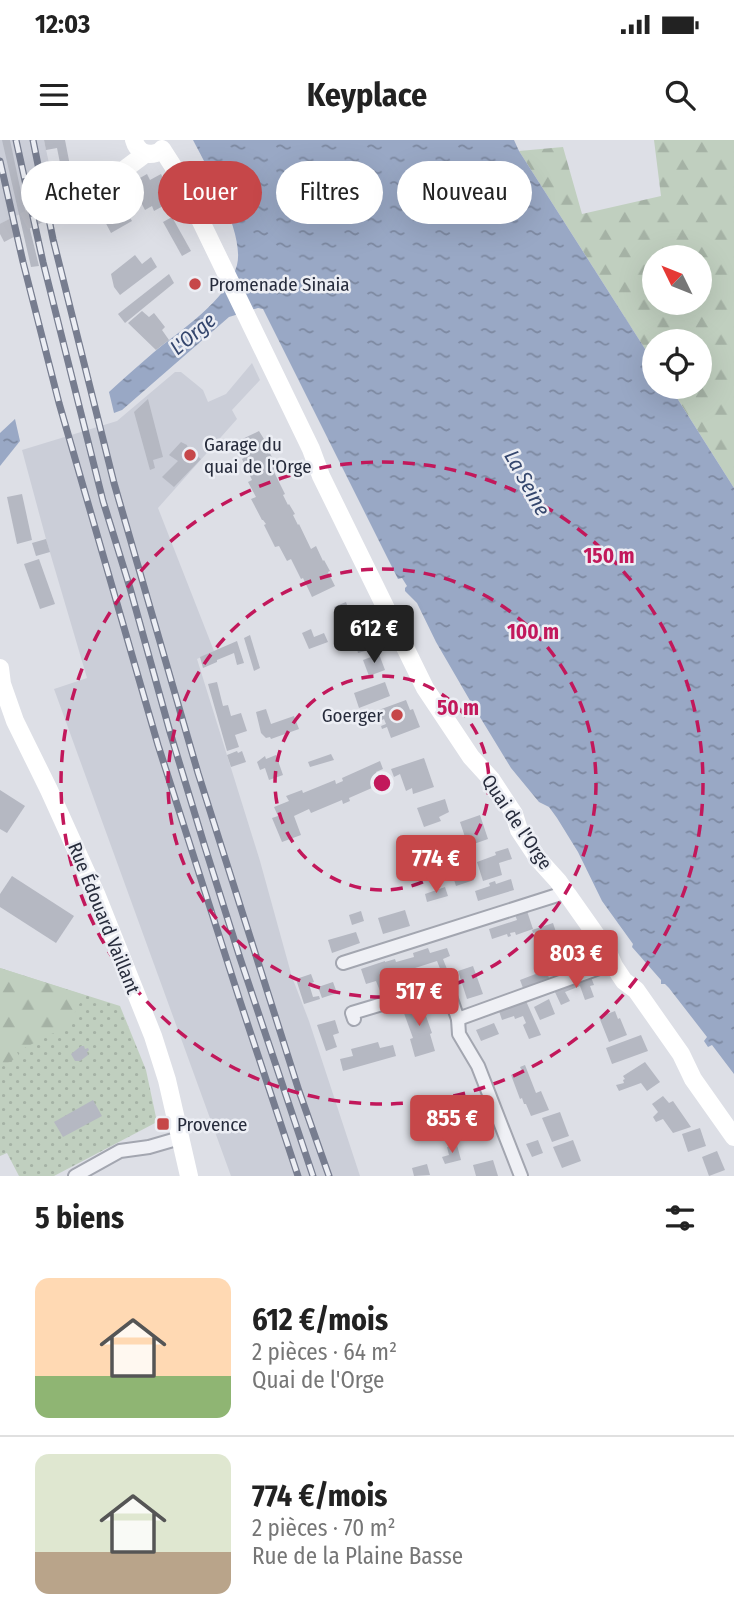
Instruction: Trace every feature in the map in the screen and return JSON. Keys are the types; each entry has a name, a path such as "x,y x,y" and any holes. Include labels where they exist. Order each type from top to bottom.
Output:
{"main road":[{"path":"134,161 152,146"},
{"name":"Quai de l'Orge","path":"152,146 177,174 425,688 471,757 491,779 539,860 567,892 608,952 624,981 636,990 734,1137"},
{"name":"Rue Édouard Vaillant","path":"0,668 2,684 15,721 50,790 92,885 153,1036 167,1080 189,1176"}],"street":[{"path":"343,963 567,892"},
{"path":"458,1019 613,963"},
{"path":"354,1019 352,1013 446,985 458,1019 459,1034 478,1066 521,1176"},
{"path":"75,1176 120,1151 149,1147 180,1138"}],"shaded area":[{"path":"0,140 44,140 48,161 21,161 21,214 0,224"},
{"path":"252,363 260,380 232,410 237,419 158,508 214,651 197,659 260,861 292,977 360,1176 231,1176 54,689 87,678 22,450 117,421 175,372 181,372 203,390 208,402 226,394"}],"green space":[{"path":"654,140 734,140 734,488 678,399 712,399 712,329 642,329 642,344 532,171 532,161 525,161 519,151 563,147 582,214 661,196"},
{"path":"0,968 120,1006 146,1070 157,1122 54,1176 19,1176 7,1153 0,1156"},
{"path":"0,968 84,995 66,1030 51,1034 17,1052 19,1056 0,1068"}],"water":[{"name":"La Seine","path":"193,140 514,140 525,161 397,161 397,224 532,224 532,171 642,344 642,399 678,399 734,488 734,1074 712,1045 708,1047 704,1041 707,1037 669,988 661,984 661,980 632,947 633,944 602,901 578,852 549,807 539,802 511,768 436,642 417,603 405,591 407,586 402,578 398,579 263,309 258,308 229,317 122,410 114,413 109,392 189,325 224,290 232,278 238,252 232,224 262,224 262,161 204,161"},
{"path":"15,419 20,441 0,466 0,433"}],"building":[{"path":"2,140 10,140 21,192 21,223"},
{"path":"44,140 65,140 69,161 60,161 57,148 46,150"},
{"path":"147,174 150,180 158,176 158,209 154,211 152,206 145,210 144,208 144,176"},
{"path":"21,224 29,224 39,266 31,267"},
{"path":"106,224 127,224 111,233"},
{"path":"164,224 176,224 191,251 182,256"},
{"path":"135,255 142,264 151,257 157,267 120,295 114,287 111,274"},
{"path":"169,274 174,283 125,323 118,314"},
{"path":"142,311 149,317 154,313 165,327 162,330 169,340 156,350 128,323"},
{"path":"148,399 163,457 153,460 155,468 150,470 134,412"},
{"path":"259,431 272,452 270,453 277,468 273,470 285,494 283,495 311,549 316,546 324,560 335,586 312,597 291,559 287,561 279,546 275,547 264,525 266,524 251,499 256,497 248,482 252,480 236,442"},
{"path":"181,442 201,459 174,487 162,477 178,461 169,455"},
{"path":"22,494 32,540 17,544 7,497"},
{"path":"46,539 50,552 36,556 32,543"},
{"path":"39,559 55,604 40,609 24,564"},
{"path":"346,602 350,613 355,611 359,618 341,625 334,607"},
{"path":"375,627 379,640 374,641 376,648 358,653 353,634"},
{"path":"311,629 314,637 324,633 328,642 309,649 302,633"},
{"path":"250,635 260,668 254,671 244,638"},
{"path":"237,641 244,663 237,665 234,653 203,668 200,657"},
{"path":"379,654 385,670 369,676 363,660"},
{"path":"217,682 223,706 228,705 231,716 241,713 247,731 235,735 239,747 227,751 208,684"},
{"path":"385,682 390,696 359,708 354,693"},
{"name":"Goerger","path":"406,700 420,727 391,738 387,727 382,729 381,726 386,724 384,719 380,721 376,711"},
{"path":"266,709 271,724 294,716 299,729 271,739 266,738 261,733 256,712"},
{"path":"242,751 246,762 231,767 227,755"},
{"path":"331,754 334,760 310,767 308,762"},
{"path":"276,755 283,775 269,780 265,768 260,770 257,762 265,756 266,759"},
{"path":"424,758 434,787 413,794 412,788 406,791 400,774 394,777 391,769"},
{"path":"380,761 383,769 376,772 381,784 349,798 350,801 343,804 342,800 311,813 309,809 294,816 301,835 282,842 272,818 278,816 274,807 289,801 286,796 302,790 303,793 335,780 336,784 343,781 342,778"},
{"path":"0,790 25,806 7,833 0,829"},
{"path":"445,799 449,812 439,817 441,821 424,827 417,808"},
{"path":"480,815 488,839 468,846 460,822"},
{"path":"508,848 512,859 499,863 502,875 483,881 477,862"},
{"path":"463,854 474,880 456,886 450,867 454,866 451,857"},
{"path":"12,876 74,916 56,943 0,907 0,894"},
{"path":"511,879 514,890 478,901 475,891 490,886 489,883 495,881 496,884"},
{"path":"445,887 448,896 427,902 425,894"},
{"path":"526,908 533,929 492,939 489,929 517,920 514,912"},
{"path":"405,910 410,926 383,934 378,918"},
{"path":"361,911 364,921 352,925 349,915"},
{"path":"553,923 561,947 568,945 573,960 554,966 549,951 554,949 553,947 544,950 538,932 533,933 532,930"},
{"path":"356,932 360,943 332,953 328,940"},
{"path":"428,948 430,953 447,948 450,956 443,959 447,969 441,971 437,961 412,969 416,979 380,991 376,981 366,984 361,969 385,961 395,959 396,962 414,957 413,953"},
{"path":"473,966 483,994 467,999 458,971"},
{"path":"546,970 549,978 523,988 520,980"},
{"path":"311,974 314,982 309,984 313,997 319,996 320,999 304,1004 296,979"},
{"path":"591,977 594,985 590,986 594,997 585,1000 580,986 565,992 570,1001 561,1005 554,990"},
{"path":"333,982 337,993 322,998 318,987"},
{"path":"420,999 432,1033 430,1034 435,1051 415,1057 410,1039 413,1038 401,1005"},
{"path":"549,999 555,1014 540,1020 534,1007"},
{"path":"526,1001 541,1035 529,1039 523,1025 526,1023 523,1016 502,1020 499,1011"},
{"path":"615,1011 627,1035 609,1042 599,1017"},
{"path":"335,1020 339,1033 333,1035 337,1047 326,1051 317,1025"},
{"path":"494,1023 499,1034 481,1041 476,1030"},
{"path":"641,1035 648,1051 612,1064 606,1048"},
{"path":"378,1042 380,1048 393,1045 396,1056 343,1071 340,1059 353,1056 351,1049"},
{"path":"81,1046 88,1048 88,1055 75,1061 71,1054"},
{"path":"645,1062 660,1082 647,1091 641,1083 619,1091 616,1085 624,1083 623,1076"},
{"path":"525,1065 536,1093 541,1091 549,1110 531,1116 526,1104 520,1099 511,1075 522,1071 520,1067"},
{"path":"663,1096 669,1103 673,1101 691,1127 673,1133 663,1119 656,1122 653,1117 658,1112 652,1104"},
{"path":"93,1100 102,1116 63,1137 54,1122"},
{"path":"560,1112 569,1136 552,1142 542,1118"},
{"path":"700,1128 706,1146 688,1152 682,1134"},
{"path":"538,1140 543,1153 532,1157 526,1144"},
{"path":"573,1140 581,1161 562,1168 553,1147"},
{"path":"457,1145 461,1160 445,1164 442,1157 449,1155 447,1147"},
{"path":"717,1151 725,1170 709,1176 702,1157"},
{"path":"493,1160 498,1176 476,1176 473,1165"},
{"path":"427,1164 430,1175 414,1176 412,1168"}],"tunnel":[{"path":"0,234 21,223"}],"railway":[{"path":"16,140 43,262 103,501 204,844 313,1176"},
{"path":"33,140 53,239 114,483 198,773 299,1091 329,1176"},
{"path":"0,161 59,403 158,745 298,1176"}],"place":[{"name":"Promenade Sinaia","path":"195,284"},
{"name":"Garage du quai de l'Orge","path":"190,455"},
{"name":"Goerger","path":"397,715"},
{"name":"Provence","path":"163,1124"}],"water label":[{"name":"L'Orge","path":"193,334"}]}
